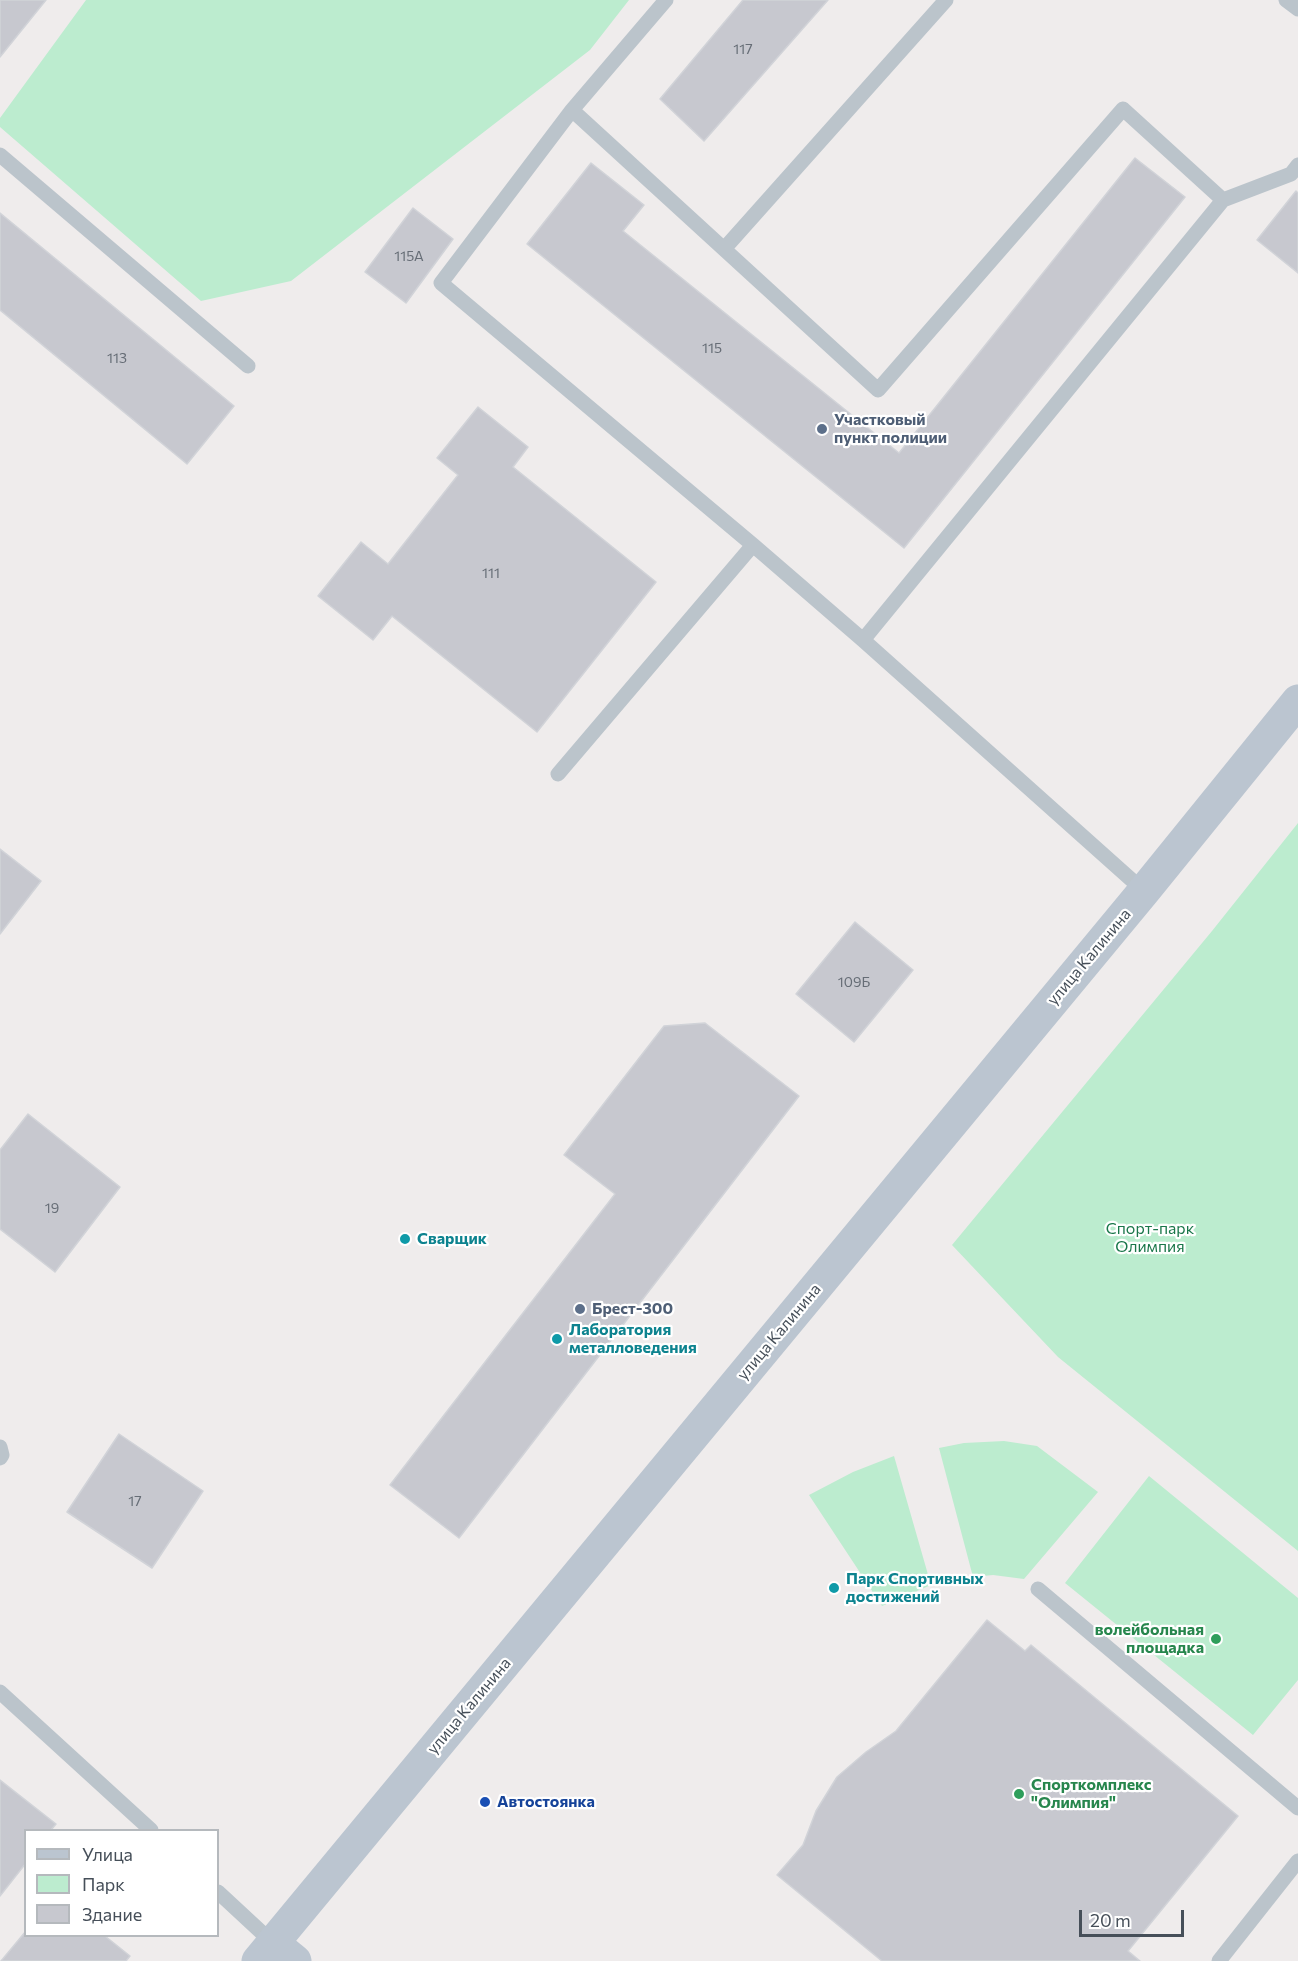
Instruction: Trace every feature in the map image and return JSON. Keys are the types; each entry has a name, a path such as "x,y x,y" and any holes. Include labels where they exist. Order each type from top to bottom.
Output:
{"main road":[{"name":"улица Калинина","path":"276,1955 1298,701"}],"lane":[{"path":"666,0 572,110 441,283 863,640 1144,891"},
{"path":"724,249 946,0"},
{"path":"1286,0 1298,9"},
{"path":"572,110 878,390 1123,109 1223,200"},
{"path":"0,155 248,366"},
{"path":"863,640 1223,200 1291,174 1298,165"},
{"path":"558,774 753,545"},
{"path":"0,1447 2,1455 0,1458"},
{"path":"1038,1589 1298,1808"},
{"path":"0,1692 150,1829"},
{"path":"1219,1961 1298,1861"},
{"path":"219,1893 276,1955"}],"green space":[{"path":"86,0 629,0 590,50 291,281 201,301 0,127 0,118"},
{"name":"Спорт-парк Олимпия","path":"1298,823 1298,1551 1058,1357 952,1245 1212,931"},
{"path":"1004,1441 1037,1446 1098,1492 1024,1579 993,1575 973,1577 939,1448 964,1443"},
{"path":"894,1456 931,1585 882,1606 809,1495 853,1472"},
{"name":"волейбольная площадка","path":"1149,1476 1298,1598 1298,1680 1253,1735 1065,1583"}],"building":[{"path":"0,0 46,0 0,57"},
{"path":"743,0 828,0 704,141 660,99"},
{"path":"1135,158 1185,197 904,548 527,244 591,163 644,205 623,231 899,453"},
{"path":"1296,191 1298,193 1298,273 1257,240"},
{"path":"413,208 453,239 406,303 365,272"},
{"path":"0,213 234,406 187,464 0,310"},
{"path":"478,407 528,447 513,467 656,582 537,732 392,616 373,640 318,596 361,542 388,564 458,475 437,458"},
{"path":"0,849 41,881 0,934"},
{"path":"855,922 913,970 854,1042 796,994"},
{"name":"Лаборатория металловедения","path":"705,1023 799,1096 459,1538 390,1485 615,1194 564,1155 664,1026"},
{"path":"28,1114 120,1187 55,1272 0,1229 0,1150"},
{"path":"119,1434 203,1491 152,1568 67,1512"},
{"name":"Спорткомплекс \"Олимпия\"","path":"987,1620 1025,1651 1031,1645 1238,1816 1128,1951 1140,1961 882,1961 777,1875 803,1845 816,1811 837,1777 866,1752 896,1731"},
{"path":"0,1780 56,1824 52,1829 24,1829 24,1866 0,1896"},
{"path":"24,1933 24,1937 106,1937 130,1956 126,1961 1,1961"}],"place":[{"name":"Участковый пункт полиции","path":"822,429"},
{"name":"Сварщик","path":"405,1239"},
{"name":"Брест-300","path":"580,1309"},
{"name":"Лаборатория металловедения","path":"557,1339"},
{"name":"Парк Спортивных достижений","path":"834,1588"},
{"name":"волейбольная площадка","path":"1216,1639"},
{"name":"Спорткомплекс \"Олимпия\"","path":"1019,1794"},
{"name":"Автостоянка","path":"485,1802"}]}
